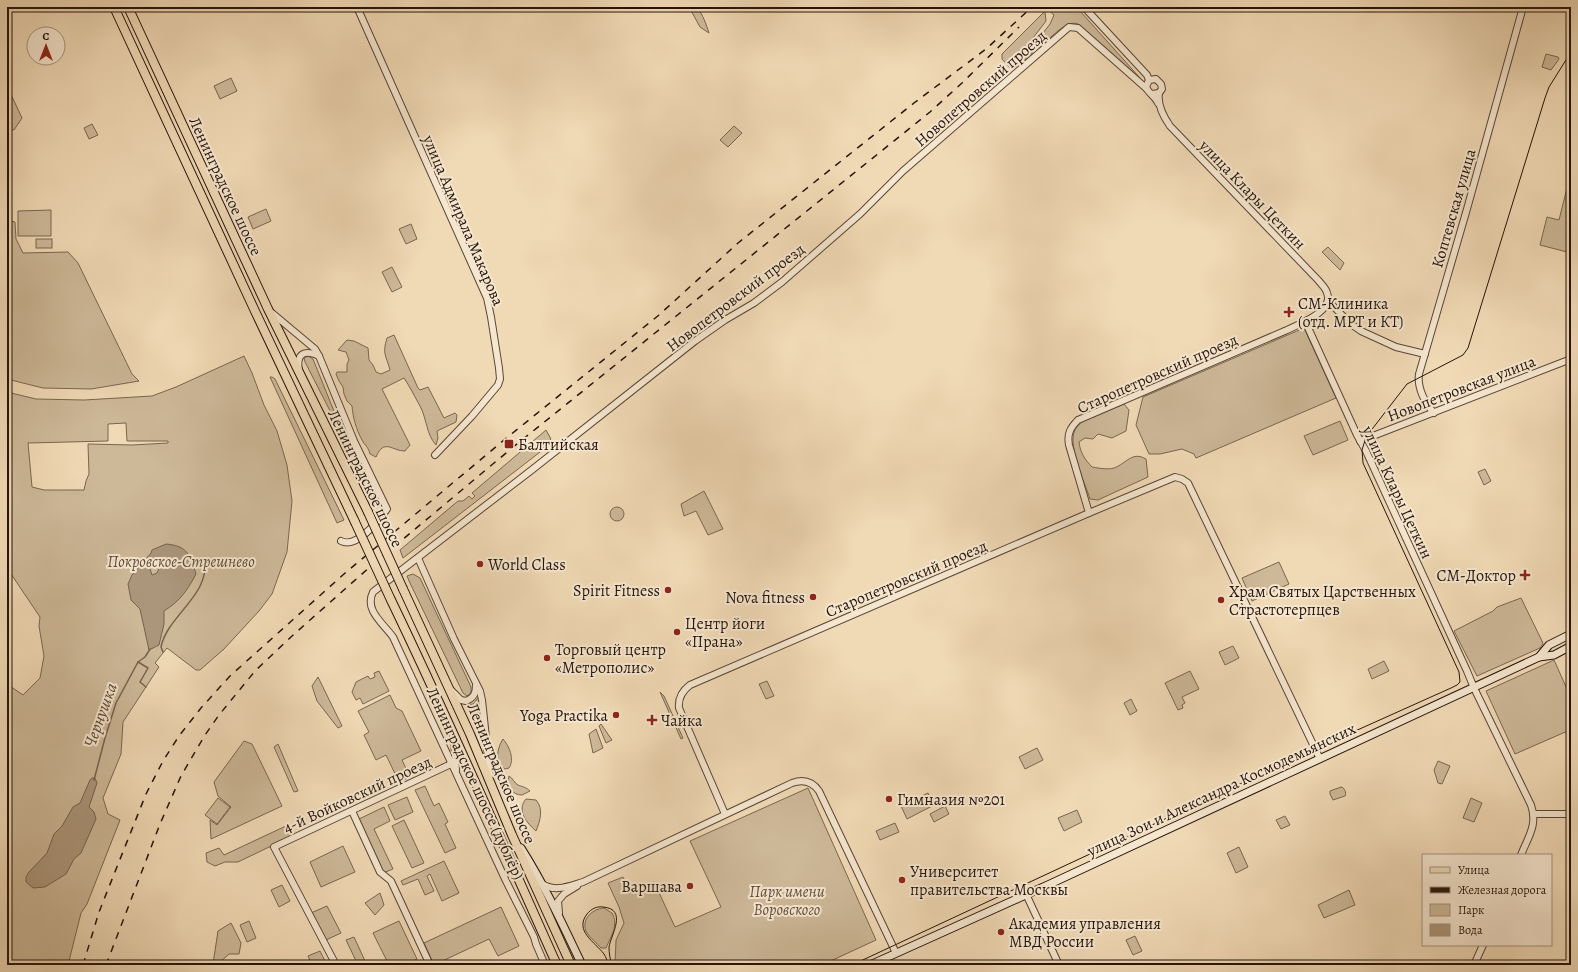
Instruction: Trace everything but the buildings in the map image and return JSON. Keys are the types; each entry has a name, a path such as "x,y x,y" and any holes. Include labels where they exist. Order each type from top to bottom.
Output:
{"main road":[{"name":"Ленинградское шоссе","path":"114,7 254,309 453,731 557,965"},
{"name":"Ленинградское шоссе","path":"128,7 268,309 368,512 450,688 512,835 571,965"},
{"name":"улица Зои и Александра Космодемьянских","path":"1539,657 1549,644 1571,634"},
{"name":"улица Зои и Александра Космодемьянских","path":"870,965 1539,657 1554,654 1571,646"},
{"name":"Ленинградское шоссе (дублёр)","path":"512,835 561,920 582,965"}],"street":[{"name":"улица Адмирала Макарова","path":"357,7 487,298 492,317 499,374 498,385 436,455"},
{"path":"1084,7 1147,75 1149,80"},
{"name":"Коптевская улица","path":"1434,413 1429,407 1418,383 1419,374 1523,7"},
{"name":"Новопетровский проезд","path":"376,616 371,610 369,603 372,592 418,558 695,341 725,320 754,303 782,282 860,214 908,166 1069,27 1078,28 1147,89"},
{"path":"1154,79 1160,82 1162,86 1159,93 1152,94 1147,89 1146,84 1149,80 1154,79"},
{"name":"улица Клары Цеткин","path":"1159,93 1159,104"},
{"name":"улица Клары Цеткин","path":"1152,94 1159,104 1164,117 1178,135 1318,280 1328,293 1328,301 1351,324 1361,331 1396,347 1425,354"},
{"path":"1305,321 1320,312 1328,301"},
{"path":"268,309 314,349 319,356 354,442 387,509 381,517 358,539 348,543 341,541"},
{"name":"улица Клары Цеткин","path":"1305,321 1474,688 1534,814"},
{"name":"Старопетровский проезд","path":"725,814 679,708 680,698 685,688 1089,513 1069,445 1069,433 1072,426 1078,420 1305,321"},
{"path":"301,378 299,360 302,354 308,352 319,356"},
{"name":"Новопетровская улица","path":"1360,441 1571,359"},
{"path":"1089,513 1175,477 1182,478 1188,483 1320,759"},
{"path":"418,558 476,685 480,690 488,767 493,789"},
{"name":"Ленинградское шоссе (дублёр)","path":"376,616 393,637 514,899 534,937 545,965"},
{"path":"450,688 461,700 466,701 473,696 476,691 476,685"},
{"path":"453,731 458,778"},
{"path":"446,754 452,754 455,751"},
{"name":"4-й Войковский проезд","path":"336,965 274,847 451,764"},
{"path":"561,920 558,909 558,900 564,894 583,882 792,783 804,781 812,783 819,791 896,953"},
{"path":"352,811 380,872 392,881 430,965"},
{"path":"1521,854 1533,826 1534,814 1571,814"},
{"path":"541,883 546,887 560,889 583,882"},
{"path":"1026,894 1059,965"},
{"path":"1474,965 1483,946"}],"green space":[{"path":"689,7 697,7 703,16 709,33 700,27"},
{"path":"1049,7 1085,7 1080,11 1141,79 1078,24 1068,24 1040,47 1038,47 1037,41 1050,24 1054,15 1047,9"},
{"path":"1047,9 1045,12 1046,21 1033,38 1032,54 1012,70 1002,59 1002,54"},
{"path":"1546,54 1558,57 1559,59 1551,70 1542,67"},
{"path":"231,78 237,91 220,99 214,86"},
{"path":"7,86 22,118 14,130 7,129"},
{"path":"92,124 98,135 89,139 84,128"},
{"path":"734,126 742,133 728,147 720,140"},
{"path":"1567,188 1571,189 1571,253 1540,245 1547,217 1559,220"},
{"path":"266,209 271,221 253,229 248,217"},
{"path":"51,210 51,236 18,236 18,211"},
{"path":"7,220 15,222 16,239 23,253 68,252 78,263 132,374 139,381 91,389 43,388 7,379"},
{"path":"411,224 417,239 406,244 399,229"},
{"path":"36,239 52,239 52,248 36,248"},
{"path":"1328,247 1344,263 1340,270 1322,252"},
{"path":"392,267 402,287 392,292 382,272"},
{"path":"1304,328 1336,398 1196,458 1194,454 1182,449 1160,454 1149,454 1136,425 1143,397"},
{"path":"394,335 418,388 420,390 428,387 444,418 455,413 457,415 456,422 437,431 438,438 436,445 430,436 420,406 404,378 382,389 410,445 405,451 389,447 382,448 376,457 370,454 360,436 355,423 352,406 347,401 343,387 336,374 337,372 347,372 347,364 349,360 346,352 338,350 347,340 354,341 368,348 369,360 376,372 381,374 390,370 385,354 385,348 387,338"},
{"name":"Покровское-Стрешнево","path":"244,356 264,405 277,431 287,465 292,501 287,552 272,594 259,611 224,649 200,670 196,670 167,648 155,663 159,667 123,722 121,754 103,798 108,814 120,820 87,904 81,913 68,965 7,965 7,684 23,695 40,678 44,656 39,626 40,617 7,568 7,392 36,399 84,400 152,396 176,387","holes":["126,423 127,441 168,441 168,443 132,445 88,444 89,474 84,490 44,490 32,487 28,443 108,441 108,424"]},
{"path":"308,356 313,359 348,446 305,362 304,358"},
{"path":"270,377 275,379 344,520 337,523"},
{"path":"1124,404 1129,410 1126,431 1112,438 1098,434 1093,439 1085,438 1079,442 1080,449 1085,459 1092,467 1109,469 1119,466 1133,457 1137,456 1146,459 1148,477 1098,500 1090,499 1073,445 1075,430 1083,421"},
{"path":"1340,421 1348,440 1313,455 1304,436"},
{"path":"546,430 551,439 543,446 544,449 403,558 400,550 458,501 463,501 469,496 472,499 475,496 472,493"},
{"path":"1485,469 1491,481 1484,485 1478,472"},
{"path":"704,491 723,529 708,535 696,511 684,516 681,504"},
{"path":"617,507 622,509 624,514 622,519 617,521 612,519 610,514 612,509"},
{"path":"1279,562 1289,584 1252,601 1242,578"},
{"path":"413,574 420,578 471,687 471,693 467,696 463,693 410,583 407,576"},
{"path":"1521,598 1543,644 1540,648 1477,676 1454,631 1493,611 1497,607"},
{"path":"1233,646 1239,658 1225,665 1219,652"},
{"path":"1554,660 1571,698 1571,732 1570,730 1515,754 1486,691"},
{"path":"1384,661 1389,671 1372,679 1368,669"},
{"path":"379,671 389,691 363,704 360,698 356,700 352,692 356,682 368,676 370,679 375,677 374,673"},
{"path":"1190,671 1199,689 1182,697 1185,703 1182,705 1183,708 1178,710 1165,683"},
{"path":"318,677 342,726 338,728 317,701 312,686"},
{"path":"767,681 774,696 766,699 759,684"},
{"path":"660,692 664,696 683,738 681,739"},
{"path":"390,695 396,708 402,711 421,751 402,760 410,777 399,782 386,755 376,760 364,735 369,732 358,711"},
{"path":"478,698 482,738 467,705 473,704"},
{"path":"1131,699 1137,711 1130,715 1124,703"},
{"path":"601,724 612,740 606,743 599,726"},
{"path":"596,729 603,748 593,753 589,734"},
{"path":"503,739 509,749 511,757 511,764 509,768 505,769 499,765 498,758 499,748"},
{"path":"244,741 252,744 282,806 211,839 210,820 217,825 231,807 218,796 214,782"},
{"path":"278,744 298,791 294,792 274,747"},
{"path":"1037,748 1043,760 1025,769 1019,757"},
{"path":"1438,761 1450,766 1442,784 1438,783 1434,770"},
{"path":"509,776 517,784 530,791 522,795 518,795 513,792 508,783"},
{"path":"425,786 434,806 439,803 448,822 445,824 456,848 445,853 415,790"},
{"path":"1341,787 1345,790 1345,796 1333,800 1330,791"},
{"name":"Парк имени Воровского","path":"808,788 876,940 822,965 615,965 616,940 624,923 619,907 608,883 623,877 631,893 654,882 675,927 721,907 690,841"},
{"path":"928,793 934,805 907,819 901,806"},
{"path":"407,797 413,812 395,820 388,805"},
{"path":"218,798 230,807 217,824 205,815"},
{"path":"1471,798 1482,803 1474,822 1463,818"},
{"path":"526,799 536,800 540,807 540,819 536,831 526,821 522,812 523,803"},
{"path":"945,806 949,814 934,822 930,814"},
{"path":"384,807 390,821 374,829 393,869 383,873 359,819"},
{"path":"1077,810 1082,822 1064,831 1058,818"},
{"path":"1285,816 1290,825 1281,829 1276,820"},
{"path":"404,820 424,863 412,868 392,826"},
{"path":"895,823 899,832 880,840 876,831"},
{"path":"286,826 292,836 238,862 225,862 215,866 207,862 206,853 219,848 224,855"},
{"path":"343,846 355,872 321,887 310,862"},
{"path":"1239,847 1248,867 1236,873 1227,853"},
{"path":"444,861 459,893 442,901 430,874 427,876 434,891 425,895 418,879 403,885 401,881"},
{"path":"282,885 290,901 279,907 271,890"},
{"path":"1349,890 1355,905 1324,918 1318,905"},
{"path":"380,893 384,905 375,915 365,903"},
{"path":"327,906 341,933 326,940 311,913"},
{"path":"501,907 519,946 498,956 489,939 434,965 424,943"},
{"path":"604,908 612,913 615,922 612,935 606,948 601,948 587,933 585,924 591,913"},
{"path":"249,921 256,938 247,942 240,925"},
{"path":"399,921 417,959 405,965 389,965 373,933"},
{"path":"231,923 241,943 239,954 229,954 219,963 213,964 218,931"},
{"path":"1135,936 1142,951 1133,955 1126,940"},
{"path":"354,937 367,965 358,965 346,940"},
{"path":"320,951 327,965 312,965 308,956"}],"water":[{"path":"166,544 184,549 190,557 196,574 183,595 164,611 164,624 159,645 149,650 140,609 131,600 128,584 132,575 152,550","holes":["153,561 157,561 160,566 157,573 152,575 150,569"]},
{"path":"92,778 95,778 97,783 89,807 94,812 96,819 81,853 74,859 66,874 45,887 33,888 26,882 26,877 47,853 54,834 62,826 73,807 80,803"}],"waterway":[{"path":"163,652 161,647 171,625 195,595 201,584 204,573 204,561 200,560 191,563"},
{"name":"Чернушка","path":"94,780 116,703 138,662 145,657 150,649"},
{"path":"138,662 148,668 140,682 146,687"}],"tram line":[{"path":"852,965 1315,749 1451,688 1460,682 1459,672 1363,463 1362,450 1366,437 1407,384 1463,355 1468,348 1545,98 1549,87 1571,52"},
{"path":"609,965 604,954 584,931 584,920 587,914 596,907 611,909 615,912 615,930 609,947 612,965"}],"railway":[{"path":"83,965 99,912 146,794 163,761 179,736 201,708 230,676 344,574 504,440 659,315 738,243 914,103 986,49 1032,7"},
{"path":"106,965 160,824 181,776 205,735 219,715 255,671 371,566 512,448 930,112 1019,27"}],"place":[{"name":"СМ-Клиника (отд. МРТ и КТ)","path":"1289,312"},
{"name":"Балтийская","path":"509,444"},
{"name":"World Class","path":"480,564"},
{"name":"СМ-Доктор","path":"1525,575"},
{"name":"Spirit Fitness","path":"668,590"},
{"name":"Nova fitness","path":"813,597"},
{"name":"Храм Святых Царственных Страстотерпцев","path":"1221,600"},
{"name":"Центр йоги «Прана»","path":"677,632"},
{"name":"Торговый центр «Метрополис»","path":"547,658"},
{"name":"Yoga Practika","path":"616,715"},
{"name":"Чайка","path":"652,720"},
{"name":"Гимназия №201","path":"889,799"},
{"name":"Университет правительства Москвы","path":"902,880"},
{"name":"Варшава","path":"690,886"},
{"name":"Академия управления МВД России","path":"1001,932"}]}
